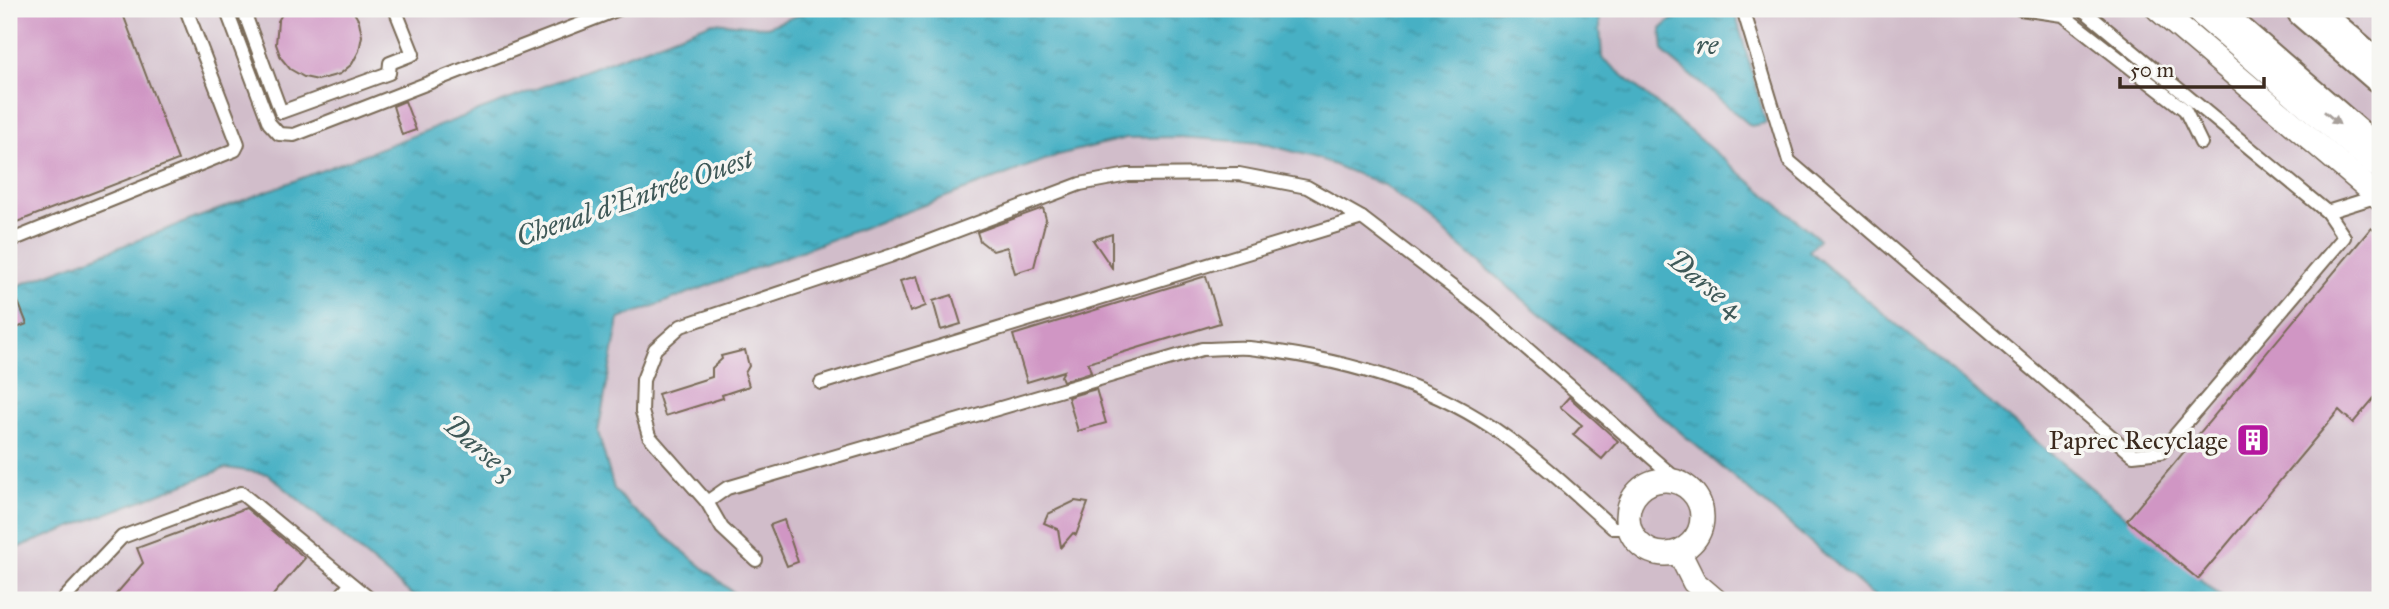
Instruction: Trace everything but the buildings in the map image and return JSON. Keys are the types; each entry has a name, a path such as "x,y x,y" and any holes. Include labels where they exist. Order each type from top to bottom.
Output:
{"highway":[{"path":"2207,9 2380,159"},
{"path":"2305,9 2380,73"}],"street":[{"path":"2158,9 2379,197"},
{"path":"1658,481 1682,484 1692,491 1699,501 1702,525 1697,536 1679,552 1655,553 1635,539 1630,528 1631,504 1646,486 1658,481"},
{"path":"1679,552 1694,582 1715,600"}],"lane":[{"path":"12,240 235,150 238,144 186,9"},
{"path":"226,9 269,124 279,134 294,135 620,9"},
{"path":"243,9 281,112 389,73 390,63 413,54 396,9"},
{"path":"1743,9 1790,161 2133,455 2161,452 2344,237 2327,212 2082,9"},
{"path":"2020,9 2063,15 2185,110 2201,143"},
{"path":"756,560 722,528 707,502 649,436 642,412 643,380 655,349 681,326 890,256 1080,184 1128,175 1239,174 1307,187 1362,218 1485,312 1682,484"},
{"path":"2327,212 2379,197"},
{"path":"821,383 1362,218"},
{"path":"707,502 727,488 1202,349 1247,348 1357,368 1396,378 1450,403 1503,435 1612,528 1630,528"},
{"path":"63,600 122,537 242,493 371,600"},
{"path":"337,600 351,584"}],"shaded area":[{"path":"9,9 815,9 767,27 713,22 9,288"},
{"path":"1599,9 2380,9 2380,600 2225,600 1809,251 1819,239 1602,58"},
{"path":"1179,137 1261,143 1317,158 1384,185 1435,225 1879,600 742,600 629,506 614,489 598,432 619,319 1058,155 1126,138"},
{"path":"226,468 268,474 418,600 9,600 9,551"}],"water":[{"path":"815,9 1599,9 1602,58 1819,239 1809,251 2225,600 1879,600 1435,225 1384,185 1317,158 1261,143 1179,137 1126,138 1058,155 619,319 598,432 614,489 629,506 742,600 418,600 268,474 226,468 9,551 9,289 713,22 767,27"},
{"name":"re","path":"1684,9 1734,9 1766,123 1751,126 1666,55 1661,29"}],"place":[{"name":"Paprec Recyclage","path":"2253,440"}],"water label":[{"name":"Chenal d'Entrée Ouest","path":"634,197"},
{"name":"Darse 4","path":"1706,283"},
{"name":"Darse 3","path":"480,447"}]}
